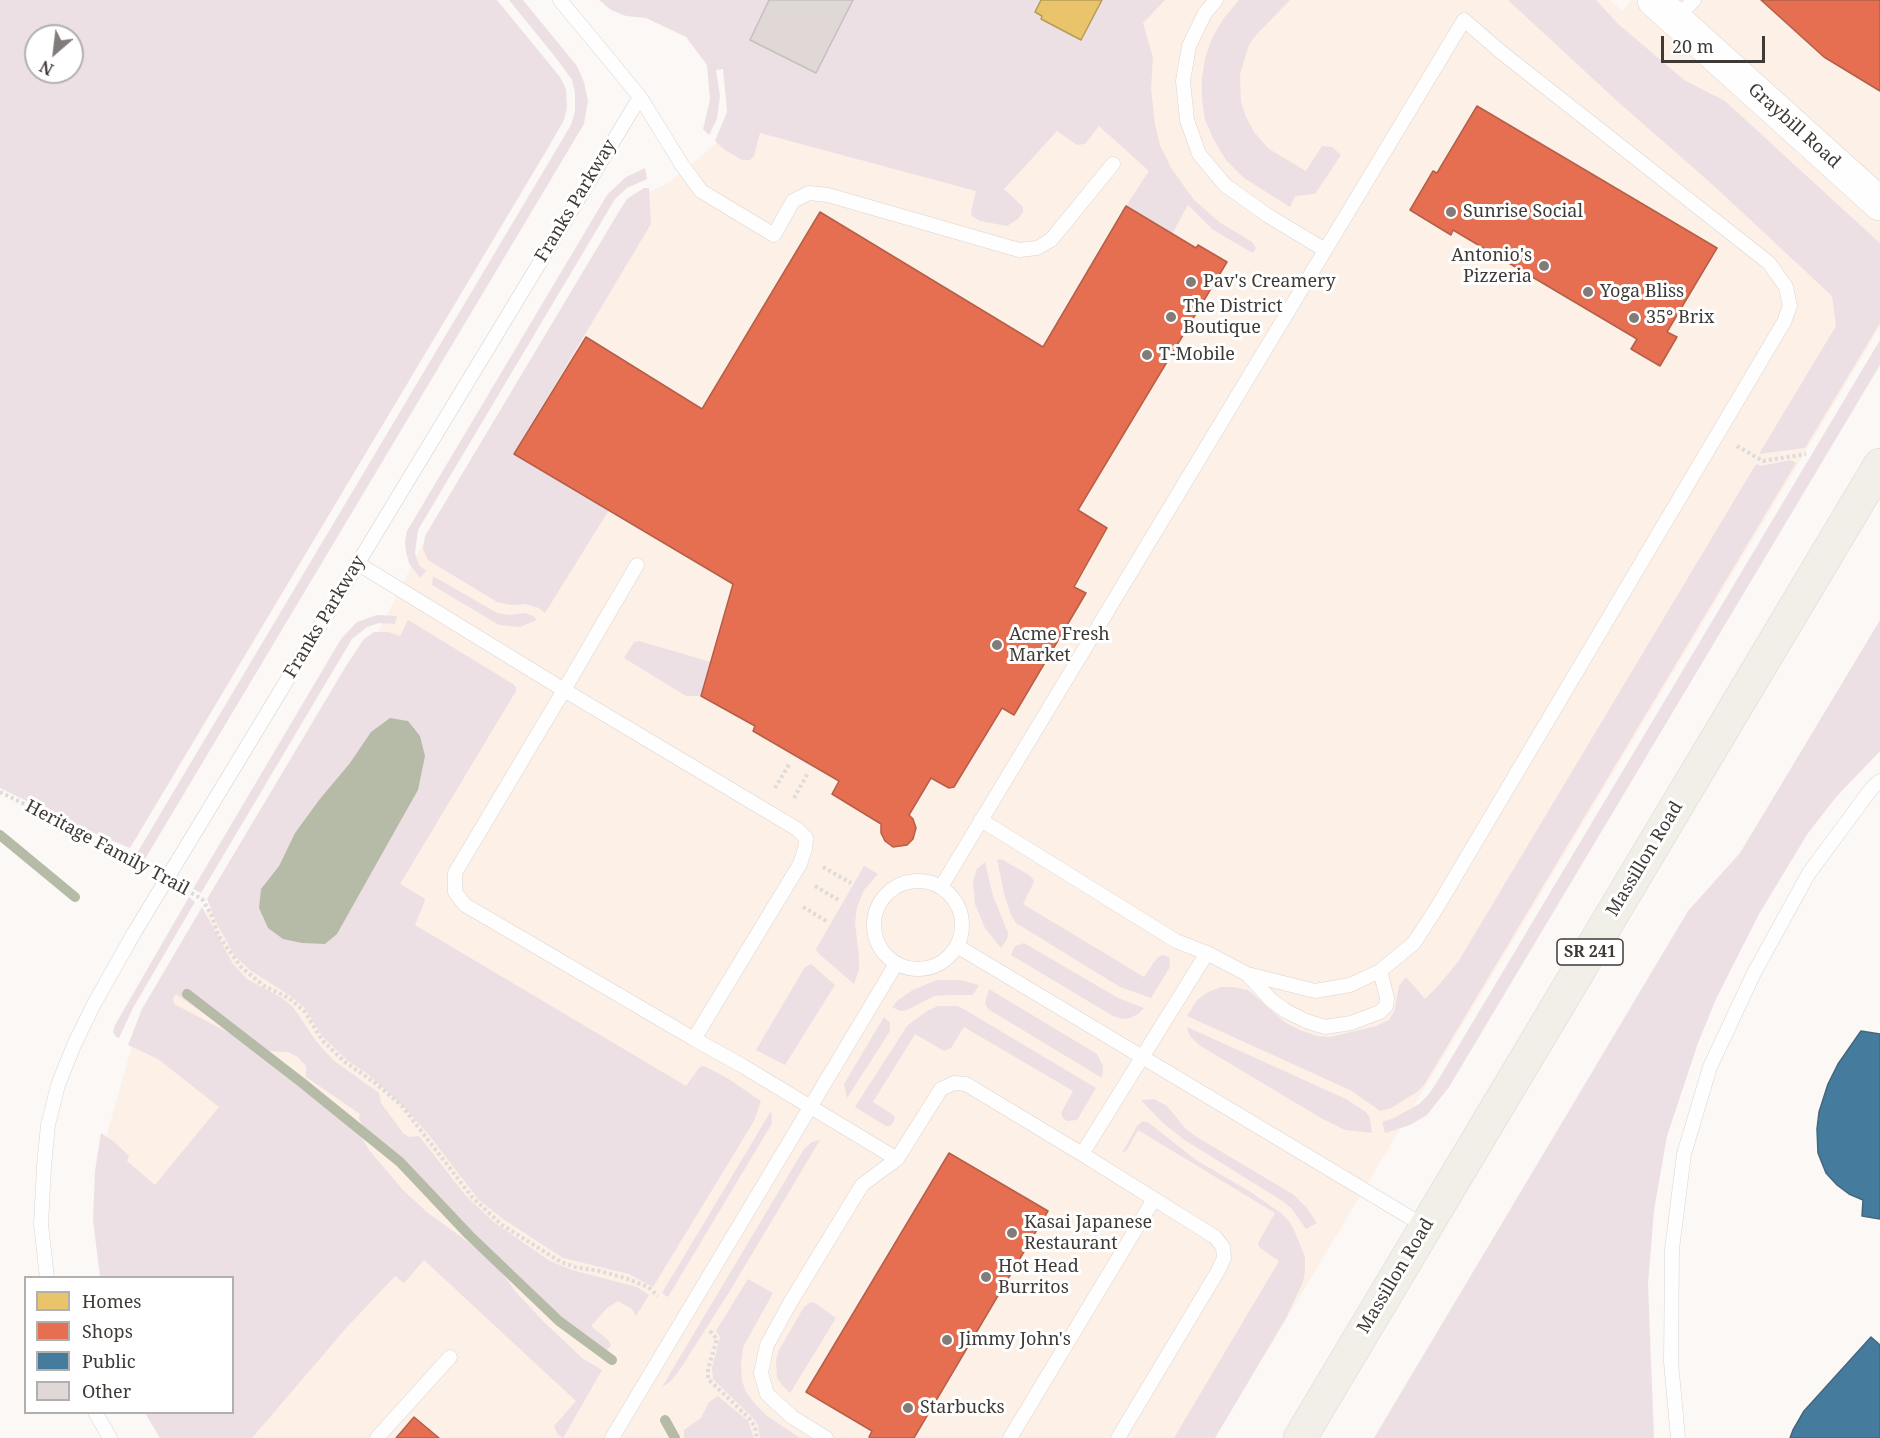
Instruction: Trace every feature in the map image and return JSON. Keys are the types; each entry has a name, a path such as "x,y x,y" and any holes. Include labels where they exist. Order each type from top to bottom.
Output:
{"main road":[{"name":"Massillon Road","path":"1300,1438 1880,465"}],"street":[{"name":"Graybill Road","path":"1674,6 1880,204"}],"lane":[{"path":"560,0 640,97 701,191 774,235 794,201 809,193 828,195 1019,250 1037,248 1051,240 1113,164"},
{"path":"1216,0 1205,13 1189,46 1183,81 1187,120 1199,154 1225,185 1267,215 1325,250"},
{"path":"941,887 981,820 1464,20 1501,52 1764,257 1786,287 1790,306 1784,322 1436,909 1414,943 1380,971 1350,984 1315,991 1247,974 1176,941 981,820"},
{"name":"Franks Parkway","path":"46,1276 41,1224 48,1125 58,1085 94,1004 357,563 640,97"},
{"path":"357,563 797,830 806,838 800,864 694,1039"},
{"path":"637,565 455,873 455,892 465,905 897,1159"},
{"path":"1678,1438 1671,1362 1672,1249 1684,1154 1710,1067 1754,973 1809,873 1872,788 1880,781"},
{"path":"917,880 931,882 941,887 955,899 961,913 963,927 957,946 939,964 925,969 910,969 896,964 877,942 873,928 874,914 880,900 903,882 917,880"},
{"path":"957,946 1426,1227"},
{"path":"1082,1154 1207,954"},
{"path":"612,1438 896,964"},
{"path":"1247,974 1271,1000 1286,1011 1325,1027 1351,1023 1380,1012 1386,1006 1387,998 1380,971"},
{"path":"826,1438 792,1417 767,1394 761,1374 767,1345 862,1185 897,1159 941,1089 954,1083 966,1084 1082,1154 1215,1238 1223,1247 1224,1258 1218,1271 1118,1438"},
{"path":"1010,1438 1154,1199"},
{"path":"377,1438 450,1357"},
{"path":"96,1414 110,1438"}],"path":[{"path":"1736,445 1763,462 1806,454"},
{"path":"773,792 790,763"},
{"path":"791,803 808,773"},
{"name":"Heritage Family Trail","path":"0,792 131,857 202,899 212,916 218,935 241,967 264,986 289,998 305,1012 322,1040 345,1062 374,1082 402,1106 472,1197 502,1225 561,1262 628,1279 648,1287 658,1296"},
{"path":"710,1331 717,1339 708,1369 708,1379 749,1418 757,1438"}],"shaded area":[{"path":"0,0 497,0 560,77 566,89 567,107 564,120 130,848 82,828 0,788"},
{"path":"509,0 523,0 577,66 584,82 588,101 584,124 145,859 137,853 571,125 575,111 572,80"},
{"path":"599,0 769,0 750,40 816,73 853,0 1041,0 1035,11 1042,16 1041,19 1081,40 1102,0 1165,0 1143,23 1153,58 1151,88 1155,125 1160,145 1171,168 1194,200 1219,222 1252,242 1256,248 1253,253 1212,229 1188,205 1172,234 1126,206 1149,171 1099,126 1085,144 1077,145 1057,131 1004,189 1023,207 1023,212 1018,219 1007,226 980,221 972,216 976,191 760,133 754,156 750,160 742,160 715,141 727,112 723,69 716,70 720,96 717,119 709,135 703,129 710,100 707,65 686,37 646,18 626,16 611,10"},
{"path":"1155,0 1610,0 1622,11 1631,0 1880,0 1880,243 1780,151 1700,83 1880,247 1880,327 1215,1438 168,1438 227,1414 234,1414 234,1276 106,1276 100,1159 131,1049 173,969 381,627 422,545 625,203 667,184 715,145 734,106 996,177"},
{"path":"1239,0 1290,0 1249,45 1240,74 1241,102 1254,132 1269,149 1306,171 1322,146 1332,147 1341,155 1315,194 1295,196 1290,207 1244,178 1226,160 1205,120 1202,79 1205,58 1213,36"},
{"path":"1508,0 1596,0 1617,23 1684,80 1725,101 1880,243 1880,323 1805,448 1759,454 1836,326 1832,296"},
{"path":"645,168 647,179 627,188 615,199 418,530 415,553 419,565 426,571 420,578 409,563 405,542 407,531 607,195 626,177"},
{"path":"644,188 649,188 651,224 514,453 609,510 545,613 539,608 525,604 511,605 497,602 428,560 423,549 425,536 621,208 628,198"},
{"path":"1880,340 1880,365 1449,1087 1427,1115 1410,1125 1385,1133 1382,1122 1419,1104 1437,1082"},
{"path":"1790,460 1796,463 1424,1085 1417,1092 1391,1108 1380,1111 1352,1091 1187,1016 1197,1000 1208,992 1221,987 1233,987 1248,990 1286,1023 1317,1036 1330,1037 1376,1026 1389,1020 1394,1012 1399,986 1406,977 1425,999 1458,962 1756,464 1761,466"},
{"path":"433,576 497,613 509,615 525,613 537,620 520,627 499,625 432,585"},
{"path":"377,615 397,616 395,624 379,623 367,627 352,639 201,893 193,889 341,639 357,622"},
{"path":"408,620 516,687 516,691 400,884 424,898 425,901 415,925 686,1086 702,1066 727,1078 761,1101 754,1121 653,1287 629,1274 563,1258 503,1219 478,1199 429,1135 405,1108 323,1037 304,1007 250,970 235,956 218,926 207,899 364,639 374,632 388,632 400,636","holes":["350,763 418,790 337,934 261,889 279,866 295,833"]},
{"path":"1880,620 1880,751 1837,796 1808,833 1759,914 1716,999 1698,1043 1667,1136 1654,1210 1648,1284 1654,1438 1374,1438 1688,911 1740,853"},
{"path":"639,641 711,662 701,696 686,696 624,658 634,642"},
{"path":"390,718 408,721 420,736 425,756 418,790 337,934 325,944 283,939 268,928 259,908 261,889 279,866 295,833 319,800 350,763 371,732"},
{"path":"997,859 1003,860 1033,879 1034,882 1023,904 1144,977 1157,958 1162,955 1169,957 1170,967 1151,998 1120,987 1016,923 1004,893"},
{"path":"985,862 993,896 1008,933 1001,948 985,928 975,904 973,881 977,869"},
{"path":"864,866 878,874 864,890 857,907 855,923 859,970 854,984 816,949"},
{"path":"189,897 195,902 133,1008 119,1038 116,1037 113,1032 115,1025"},
{"path":"202,907 233,964 247,979 282,998 293,1007 316,1041 333,1060 379,1093 381,1103 403,1133 409,1137 419,1136 466,1196 495,1223 550,1261 572,1270 637,1287 649,1295 636,1316 632,1309 618,1301 607,1308 591,1326 609,1341 611,1346 606,1350 597,1346 564,1321 465,1227 425,1196 405,1171 387,1156 368,1134 359,1119 360,1114 306,1077 306,1066 298,1057 288,1052 265,1051 249,1036 223,1027 176,994 173,998 174,1004 235,1036 357,1130 369,1150 403,1190 428,1213 482,1252 543,1321 582,1358 602,1370 563,1438 558,1435 554,1426 576,1401 424,1260 404,1283 395,1276 347,1327 252,1438 160,1438 146,1414 234,1414 234,1276 100,1276 93,1220 95,1171 101,1133 129,1156 127,1161 155,1185 219,1107 158,1059 128,1045 142,1009"},
{"path":"1024,943 1118,998 1144,1008 1130,1018 1122,1019 1113,1016 1011,955 1015,946"},
{"path":"811,964 835,985 785,1065 756,1050 805,967"},
{"path":"937,980 960,980 979,985 973,995 934,996 907,1010 900,1011 892,1007 913,990"},
{"path":"989,989 1097,1054 1103,1066 1102,1078 988,1009 985,1003"},
{"path":"938,1006 962,1008 1096,1088 1077,1120 1067,1121 1061,1113 1073,1091 964,1027 951,1048 944,1051 915,1034 873,1102 895,1117 890,1126 886,1126 855,1107 907,1026"},
{"path":"884,1017 890,1023 890,1031 847,1098 844,1084"},
{"path":"1187,1027 1346,1099 1366,1112 1370,1118 1372,1133 1345,1130 1321,1118 1199,1045 1191,1037"},
{"path":"1154,1099 1167,1106 1185,1128 1195,1136 1294,1195 1317,1223 1306,1229 1284,1202 1183,1139 1162,1122 1141,1100"},
{"path":"771,1111 772,1123 668,1297 662,1293"},
{"path":"1143,1121 1149,1123 1196,1160 1281,1213 1294,1230 1305,1257 1303,1282 1286,1318 1215,1438 1174,1438 1279,1261 1260,1248 1258,1243 1275,1213 1138,1130 1127,1150 1122,1153 1137,1126"},
{"path":"820,1140 681,1368 671,1381 662,1387 804,1149 812,1142"},
{"path":"748,1279 773,1293 743,1347 742,1381 746,1392 767,1416 800,1438 760,1438 758,1425 753,1418 713,1379 712,1368 720,1337 716,1331"},
{"path":"811,1302 836,1318 790,1393 777,1378 776,1360 779,1350 804,1307"},
{"path":"718,1396 748,1421 754,1438 684,1438 684,1430 701,1418 709,1402"}],"building: Homes":[{"path":"1041,0 1102,0 1081,40 1041,19 1042,16 1035,12"}],"building: Shops":[{"path":"1761,0 1880,0 1880,91 1824,57"},
{"path":"1477,106 1717,248 1667,332 1677,337 1660,366 1631,349 1637,339 1453,230 1451,235 1410,210 1433,171 1437,173"},
{"path":"1126,206 1196,248 1198,245 1227,262 1078,510 1107,528 1074,587 1086,593 1014,715 1002,708 954,787 949,788 931,778 909,815 916,828 913,839 907,845 893,847 885,841 881,833 881,824 832,794 839,781 753,731 755,726 701,696 733,584 514,454 586,337 702,409 820,212 1043,347"},
{"path":"949,1153 1048,1211 914,1438 870,1438 872,1431 806,1392"},
{"path":"414,1417 439,1438 396,1438"}],"building: Public":[{"path":"1861,1031 1880,1034 1880,1219 1862,1216 1863,1200 1837,1185 1826,1173 1818,1153 1819,1112 1828,1084 1838,1064"},
{"path":"1871,1337 1880,1345 1880,1438 1790,1438 1804,1411"}],"building: Other":[{"path":"769,0 853,0 816,73 750,40"}],"waterway":[{"path":"0,835 75,897"},
{"path":"187,994 400,1162 469,1235 559,1321 612,1360"},
{"path":"665,1420 675,1438"}],"place":[{"name":"Sunrise Social","path":"1451,212"},
{"name":"Antonio's Pizzeria","path":"1544,266"},
{"name":"Pav's Creamery","path":"1191,282"},
{"name":"Yoga Bliss","path":"1588,292"},
{"name":"The District Boutique","path":"1171,317"},
{"name":"35° Brix","path":"1634,318"},
{"name":"T-Mobile","path":"1147,355"},
{"name":"Acme Fresh Market","path":"997,645"},
{"name":"Kasai Japanese Restaurant","path":"1012,1233"},
{"name":"Hot Head Burritos","path":"986,1277"},
{"name":"Jimmy John's","path":"947,1340"},
{"name":"Starbucks","path":"908,1408"}]}
